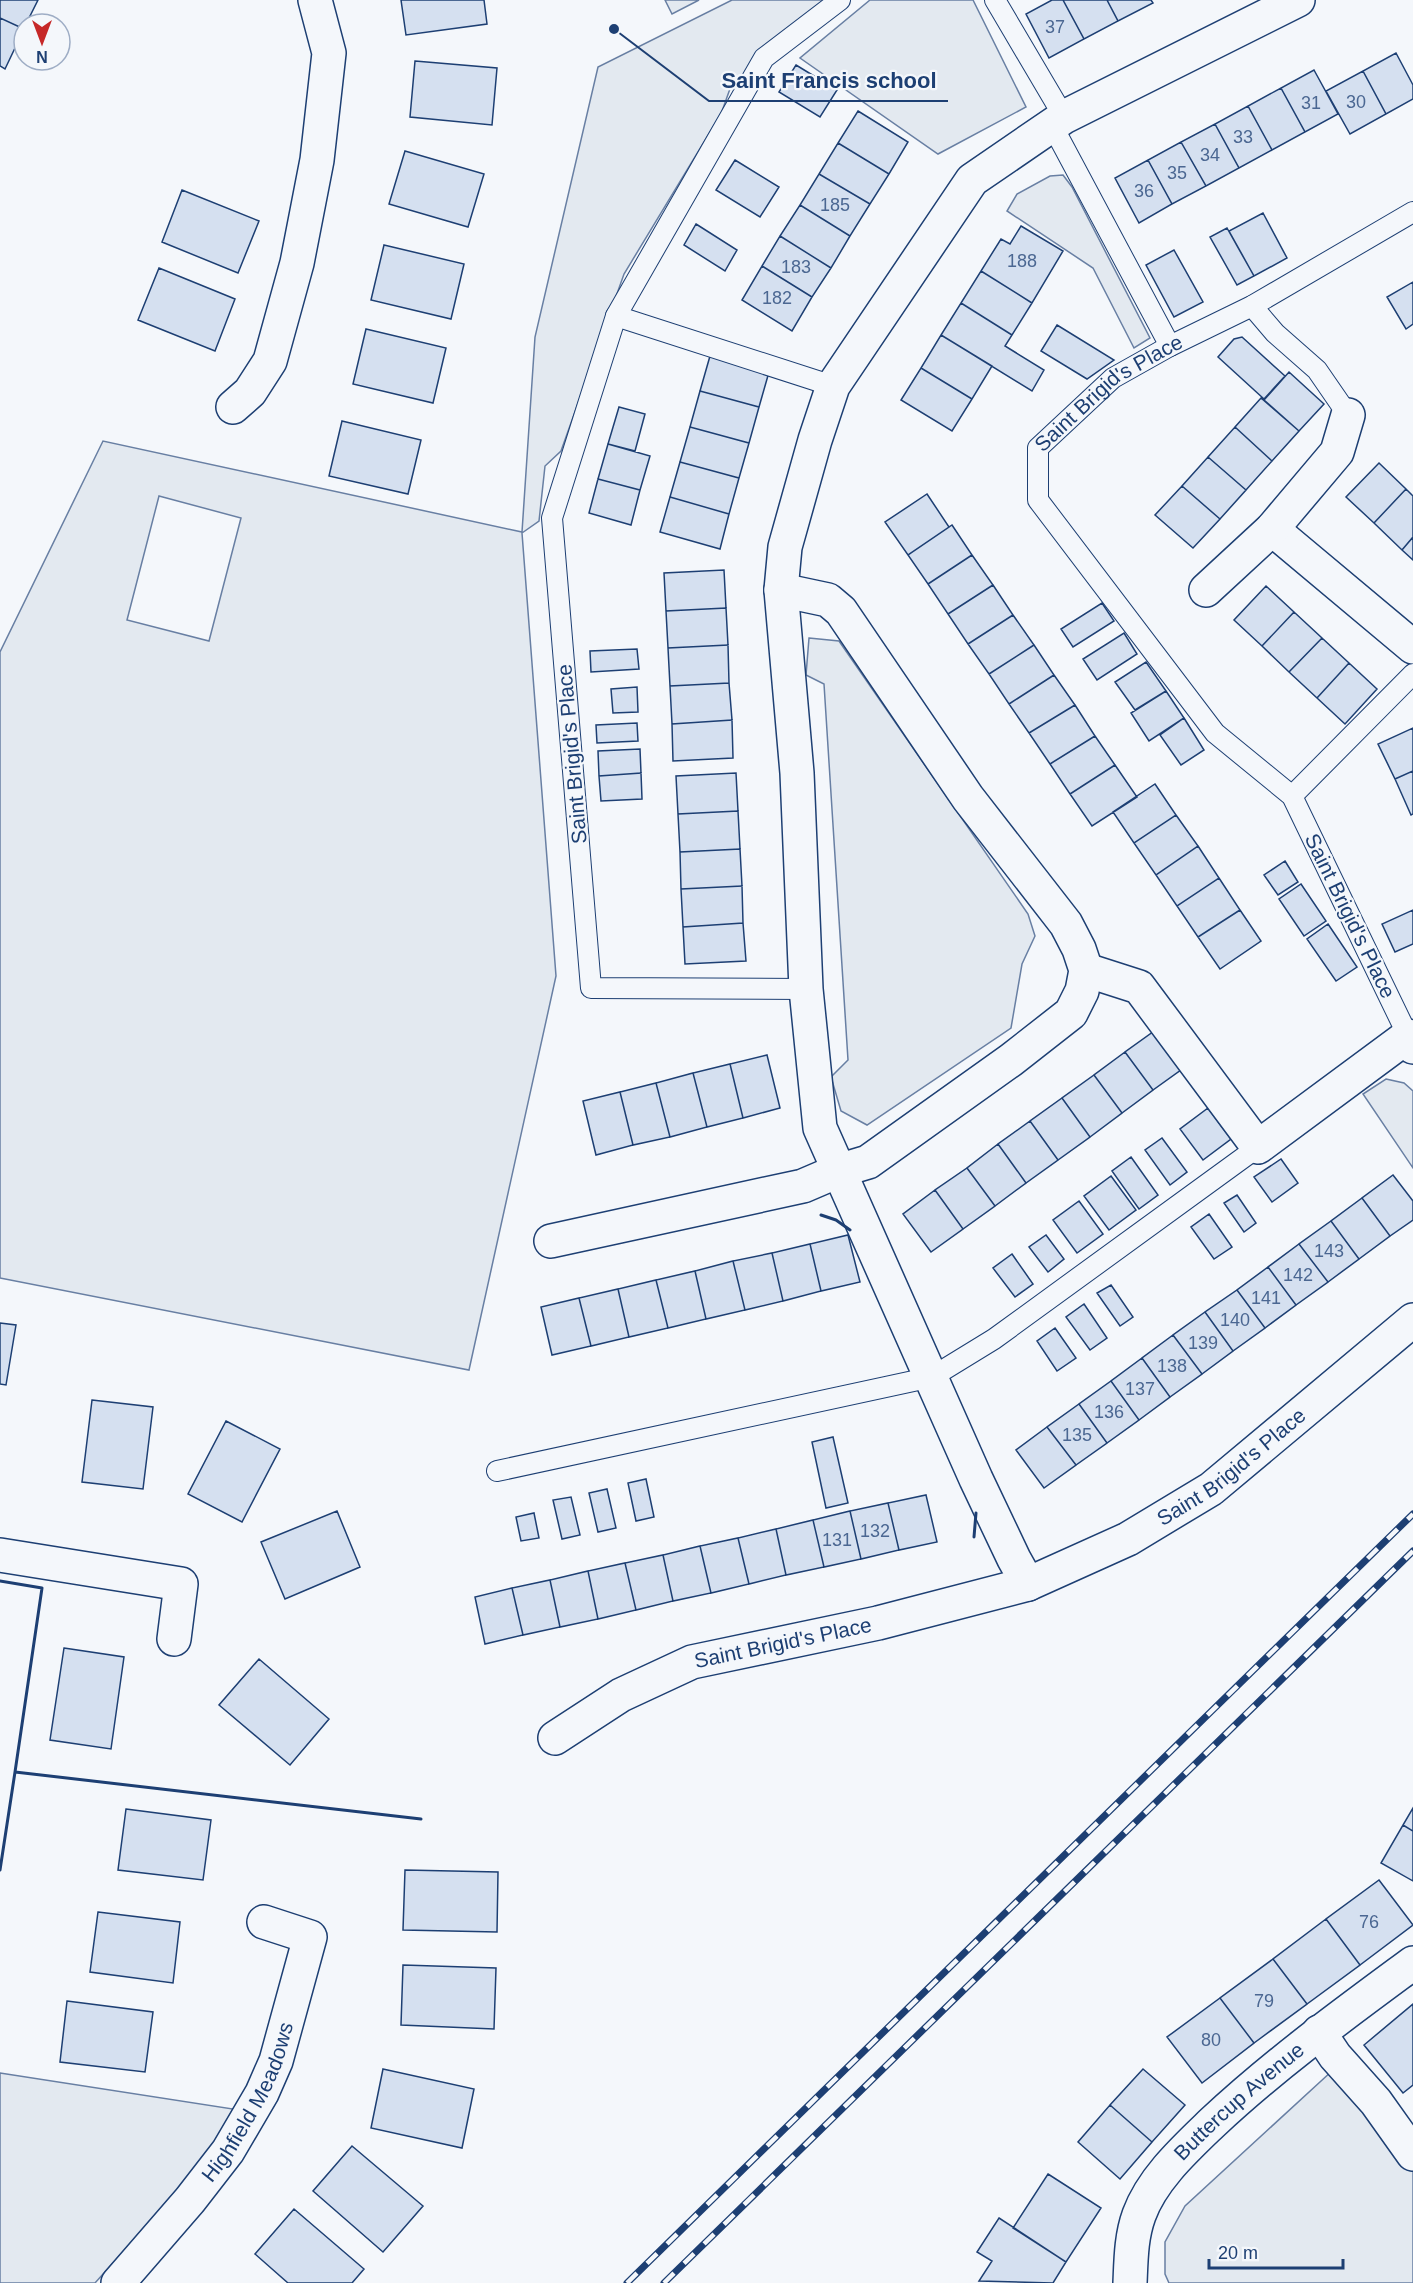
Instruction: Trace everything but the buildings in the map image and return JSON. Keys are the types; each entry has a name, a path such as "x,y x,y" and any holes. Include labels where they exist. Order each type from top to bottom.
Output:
{"street":[{"path":"233,407 250,392 270,361 297,263 317,160 328,52 315,0"},
{"path":"1029,1584 981,1490 820,1128 806,989 797,773 781,590 785,547 815,440 833,386 972,180 1058,121 1298,0"},
{"path":"1206,590 1272,530 1337,452 1348,415"},
{"path":"1272,530 1413,647"},
{"path":"551,1241 802,1186 868,1162 1011,1060 1071,1013 1082,991 1086,970 1079,949 1066,924 968,798 841,611 828,600 781,590"},
{"path":"1086,970 1139,987 1258,1147"},
{"name":"Saint Brigid's Place","path":"1258,1147 1410,1041"},
{"name":"Saint Brigid's Place","path":"555,1738 621,1695 692,1662 878,1623 1029,1584 1128,1539 1210,1489 1413,1320"},
{"path":"0,1555 181,1584 174,1640"},
{"name":"Highfield Meadows","path":"118,2283 190,2200 228,2151 262,2092 276,2061 310,1937 264,1922"},
{"name":"Buttercup Avenue","path":"1130,2283 1132,2244 1139,2214 1162,2175 1182,2151 1234,2102 1319,2031 1413,1964"},
{"path":"1319,2031 1335,2056 1376,2102 1413,2154"}],"lane":[{"name":"Saint Brigid's Place","path":"806,989 591,988 552,518 616,316 764,58 840,0"},
{"path":"994,0 1058,121 1170,346"},
{"name":"Saint Brigid's Place","path":"1410,1041 1292,796 1215,733 1038,500 1038,448 1113,378 1170,346 1252,306 1413,212"},
{"path":"1252,306 1275,333 1317,370 1348,415"},
{"path":"616,316 833,386"},
{"path":"1292,796 1413,674"},
{"path":"497,1471 932,1377 994,1339 1258,1147"}],"shaded area":[{"path":"665,0 699,0 672,14"},
{"path":"732,0 827,0 731,86 721,114 624,274 561,451 545,466 539,521 522,533 556,976 469,1370 0,1278 0,652 103,441 522,532 535,337 598,67","holes":["159,496 241,518 209,641 127,620"]},
{"path":"870,0 973,0 1026,107 938,154 800,58"},
{"path":"1063,175 1072,187 1150,338 1134,348 1093,268 1007,211 1017,194 1050,176"},
{"path":"809,638 839,641 1028,914 1035,936 1022,964 1011,1028 867,1125 841,1111 831,1077 848,1060 824,684 806,675"},
{"path":"1386,1079 1404,1083 1413,1091 1413,1168 1363,1094"},
{"path":"1333,2070 1413,2169 1413,2283 1169,2283 1165,2274 1165,2242 1185,2206"},
{"path":"0,2073 233,2109 220,2133 187,2179 95,2283 0,2283"}],"railway":[{"path":"627,2283 1413,1514"},
{"path":"664,2283 1413,1551"}],"wall":[{"path":"821,1215 836,1220 850,1230"},
{"path":"974,1537 976,1513"},
{"path":"0,1581 42,1588 15,1772 421,1819"},
{"path":"0,1870 15,1772"}],"place":[{"name":"Saint Francis school","path":"614,29"}]}
